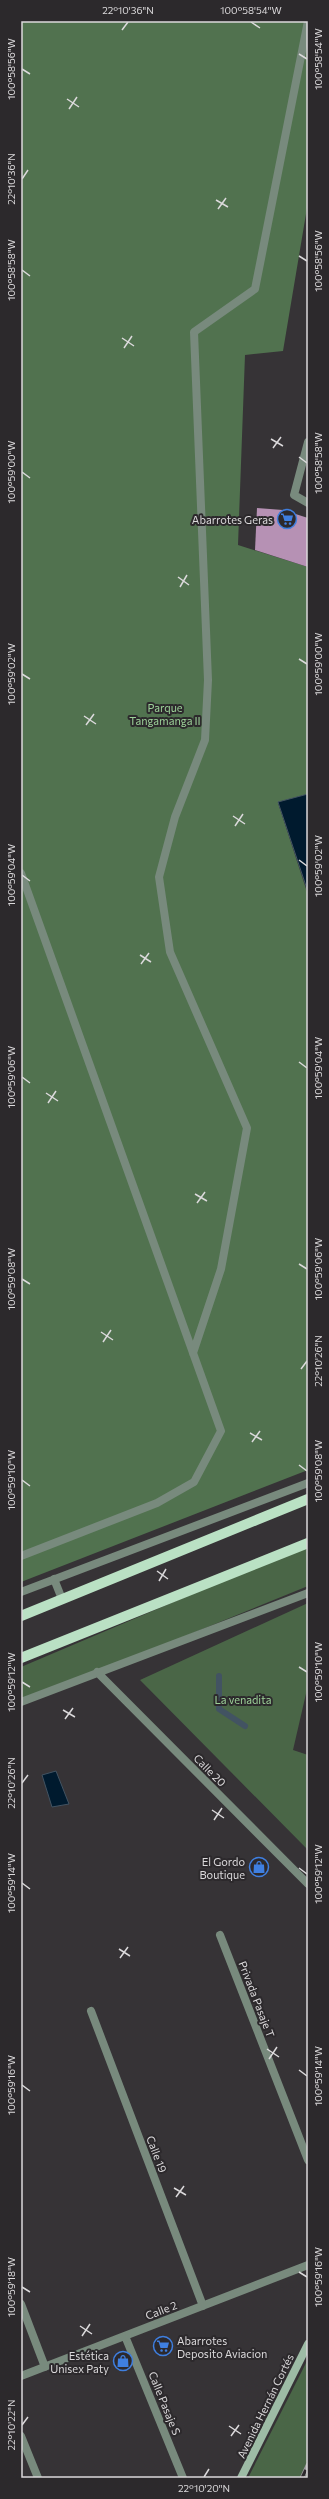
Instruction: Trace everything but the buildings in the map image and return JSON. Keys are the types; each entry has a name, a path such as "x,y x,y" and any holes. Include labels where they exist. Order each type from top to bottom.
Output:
{"main road":[{"path":"21,1616 308,1499"},
{"path":"21,1658 308,1543"},
{"name":"Avenida Hernán Cortés","path":"241,2478 308,2344"}],"street":[{"path":"193,1353 221,1269 246,1128 170,952 159,876 175,817 205,740 208,680 194,332 255,288 308,21"},
{"path":"308,442 294,495 308,503"},
{"path":"21,873 221,1431 194,1482 157,1503 21,1556"},
{"path":"21,1592 308,1483"},
{"path":"54,1579 62,1599"},
{"path":"21,1702 97,1672 308,1594"},
{"name":"Calle 20","path":"97,1672 308,1884"},
{"name":"Privada Pasaje T","path":"220,1935 308,2160"},
{"name":"Calle 19","path":"91,2011 203,2306"},
{"name":"Calle 2","path":"21,2376 308,2265"},
{"path":"21,2304 45,2367"},
{"name":"Calle Pasaje S","path":"125,2336 183,2478"},
{"path":"21,2436 38,2478"}],"green space":[{"name":"Parque Tangamanga II","path":"21,21 308,21 308,202 283,351 245,355 238,545 308,567 308,794 278,803 308,895 308,1470 21,1582"},
{"path":"308,1545 308,1586 21,1703 21,1667"},
{"name":"La venadita","path":"308,1603 308,1685 293,1750 308,1755 308,1850 140,1680"},
{"path":"308,2359 308,2478 248,2478"}],"water":[{"path":"308,794 308,892 278,802"},
{"path":"56,1771 69,1804 52,1807 42,1775"}],"waterway":[{"path":"219,1676 219,1709 245,1726"}],"railway":[{"path":"302,2478 308,2465"}],"place":[{"name":"Abarrotes Geras","path":"287,519"},
{"name":"El Gordo Boutique","path":"259,1867"},
{"name":"Abarrotes Deposito Aviacion","path":"163,2346"},
{"name":"Estética Unisex Paty","path":"123,2361"}]}
